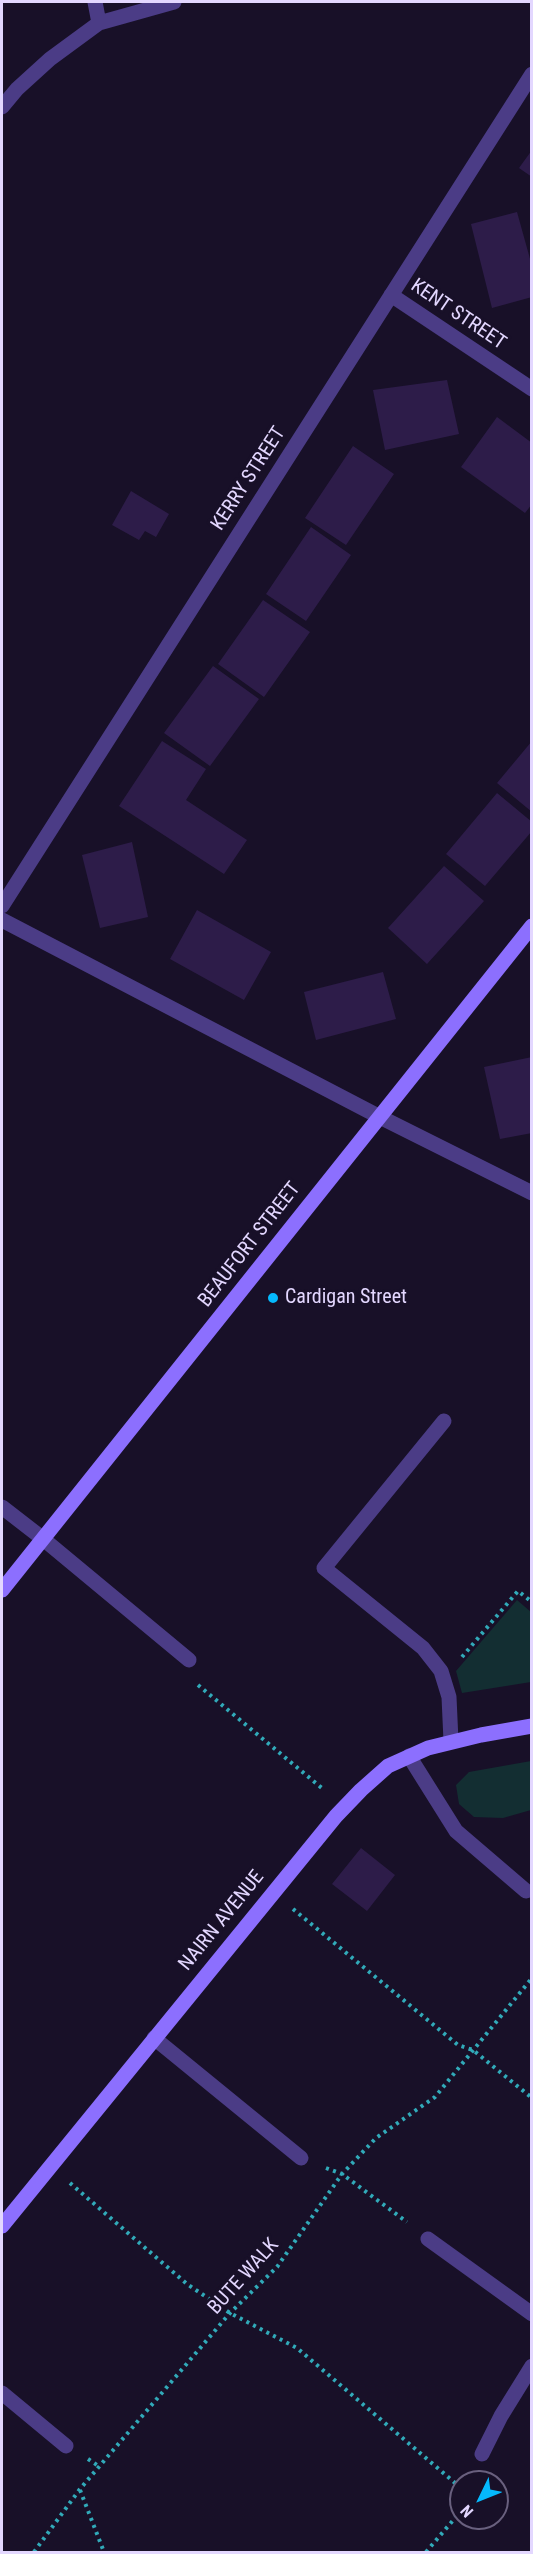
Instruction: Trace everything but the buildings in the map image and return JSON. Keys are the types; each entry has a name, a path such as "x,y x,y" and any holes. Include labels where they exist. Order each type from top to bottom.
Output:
{"street":[{"path":"95,2 99,23"},
{"path":"2,107 17,89 50,59 99,23 174,2"},
{"name":"KERRY STREET","path":"2,906 531,74"},
{"name":"KENT STREET","path":"391,295 531,389"},
{"path":"2,920 531,1193"},
{"name":"BEAUFORT STREET","path":"2,1590 531,926"},
{"path":"444,1421 324,1568 423,1648 441,1671 449,1697 451,1741"},
{"path":"2,1506 189,1660"},
{"name":"NAIRN AVENUE","path":"2,2226 345,1807 388,1766 451,1741 531,1726"},
{"path":"409,1756 456,1831 526,1891"},
{"path":"154,2038 301,2158"},
{"path":"428,2239 531,2314"},
{"path":"482,2454 501,2416 531,2366"},
{"path":"2,2393 66,2446"}],"path":[{"path":"443,1679 518,1591 531,1602"},
{"path":"189,1660 187,1676 345,1807"},
{"path":"273,1893 458,2045 473,2050 531,2098"},
{"name":"BUTE WALK","path":"34,2553 80,2489 230,2313 277,2267 342,2174 376,2138 435,2097 531,1978"},
{"path":"301,2158 342,2174 428,2239"},
{"path":"51,2166 188,2284 230,2313 297,2348 449,2478"},
{"path":"80,2489 104,2553"},
{"path":"426,2553 449,2525"}],"green space":[{"path":"517,1600 531,1612 531,1682 462,1693 456,1671"},
{"path":"531,1761 531,1810 503,1818 474,1817 459,1804 456,1785 469,1772"}],"place":[{"name":"Cardigan Street","path":"273,1298"}]}
